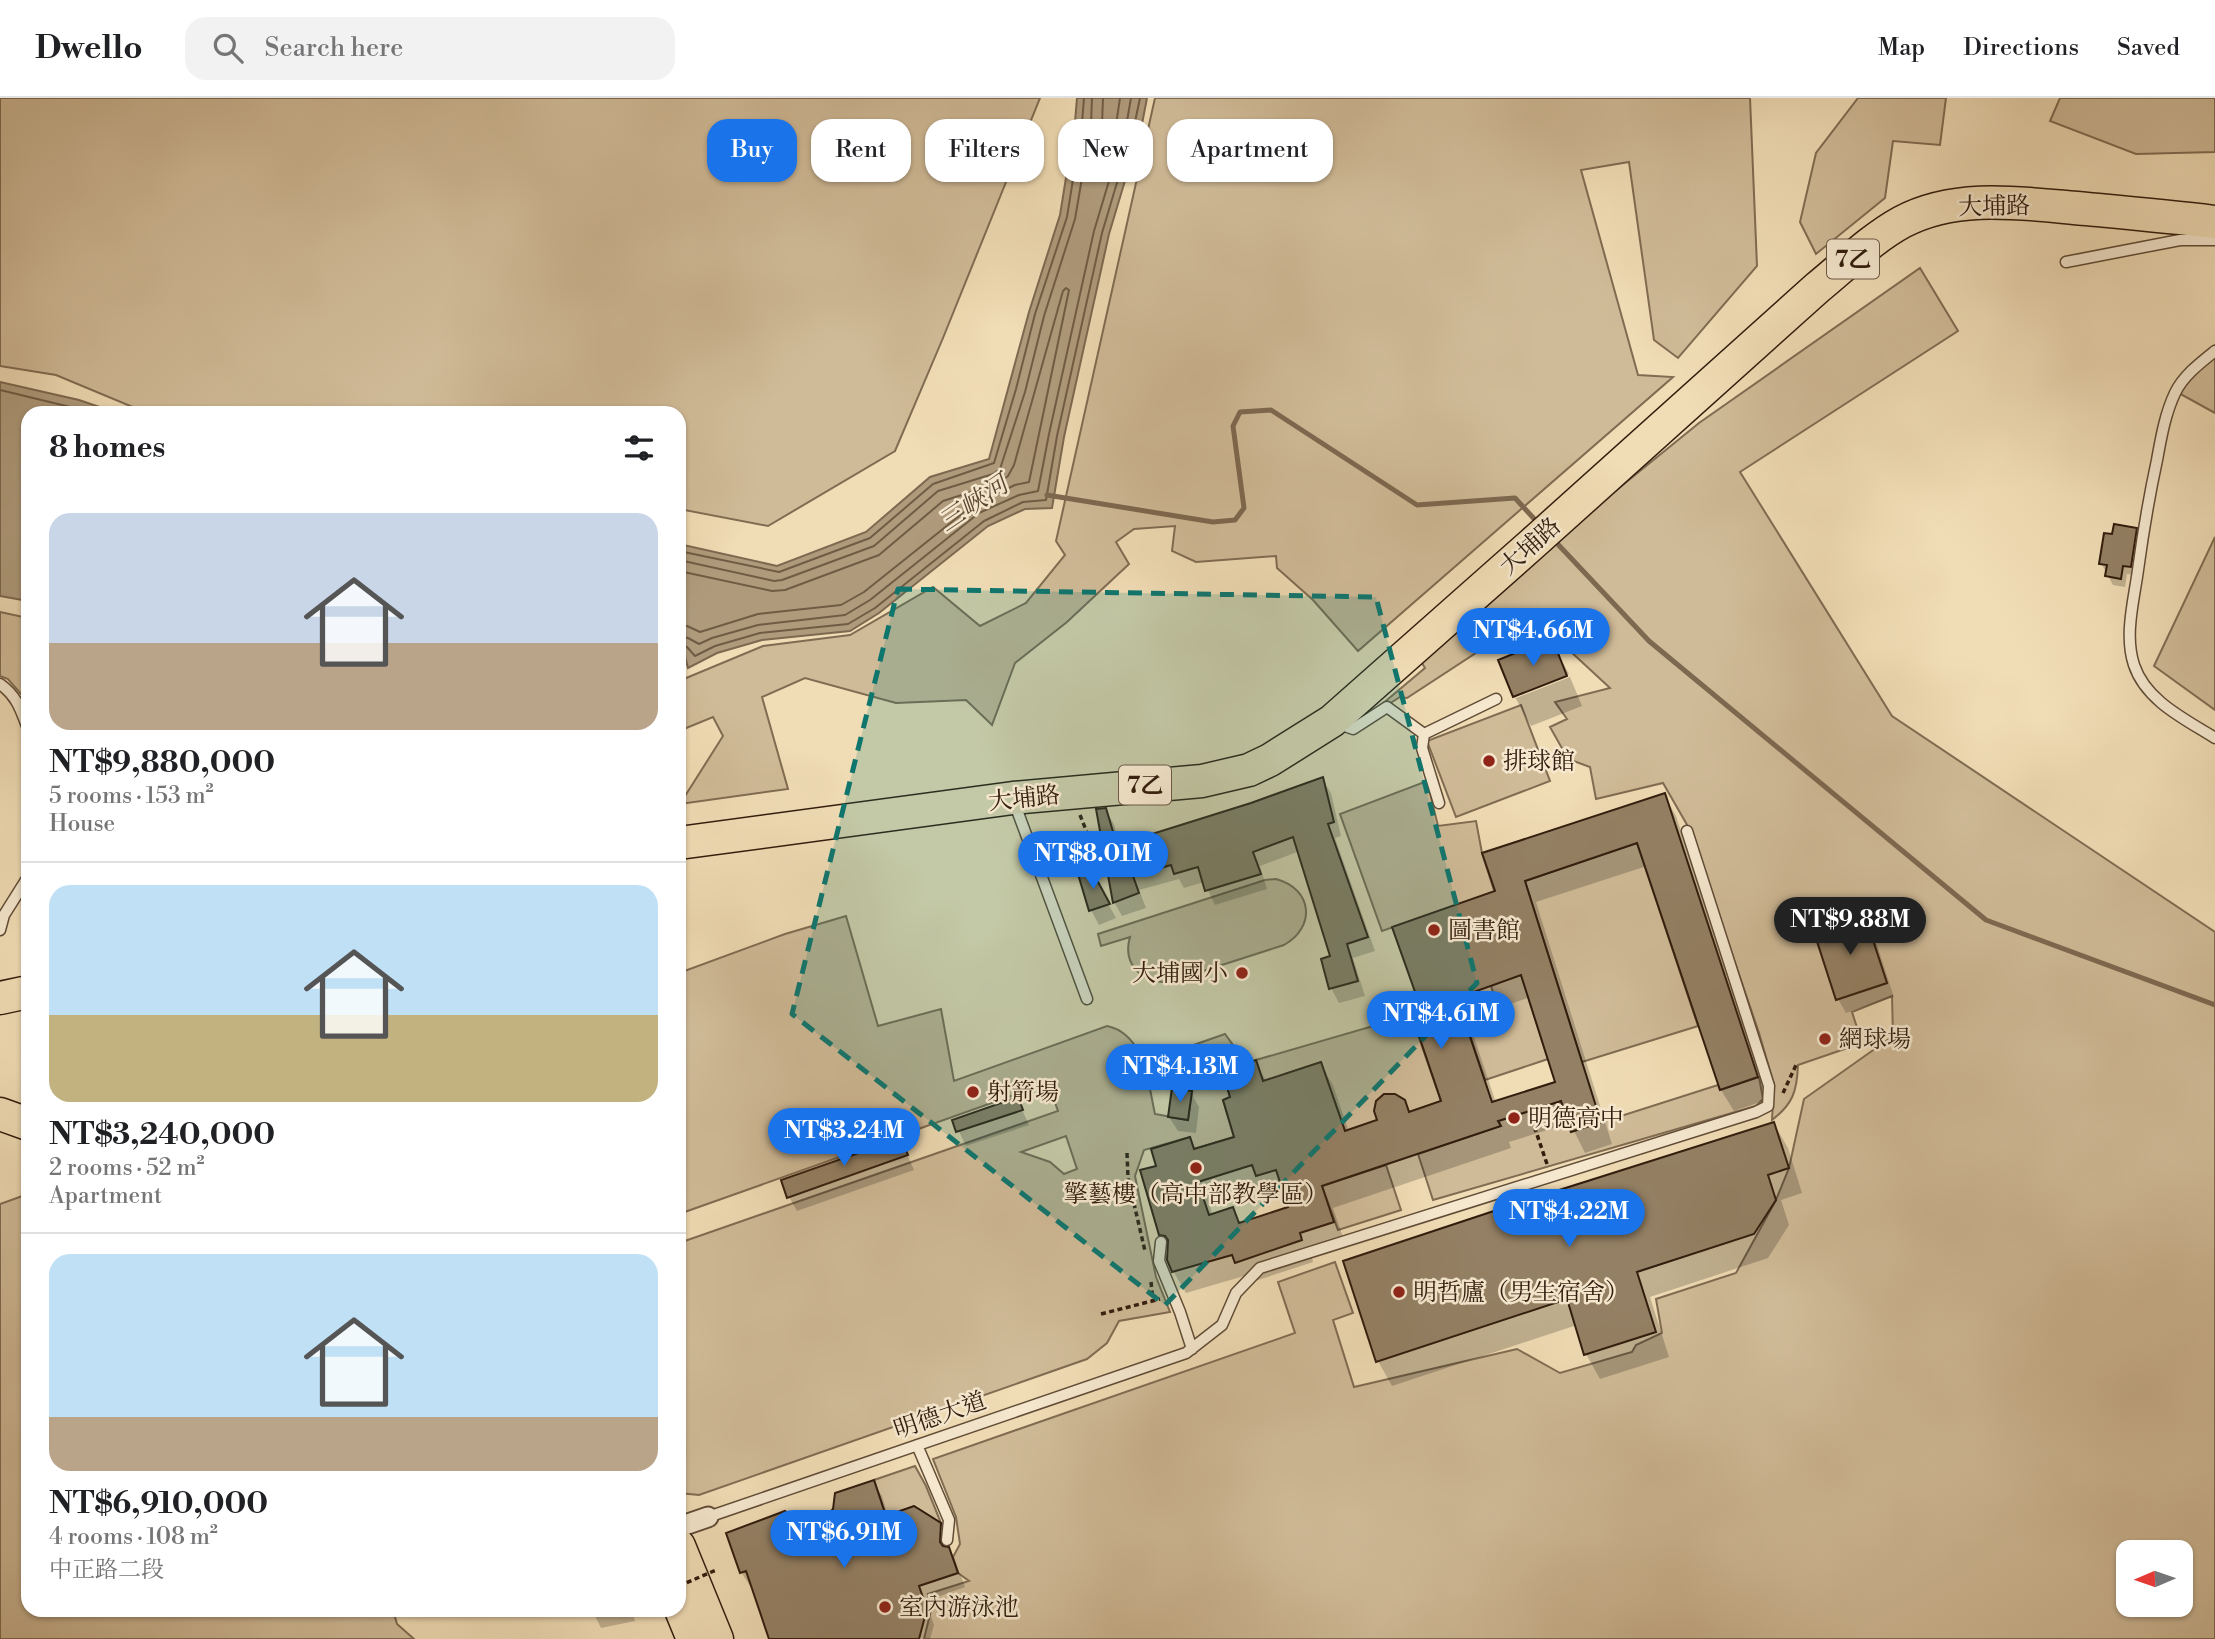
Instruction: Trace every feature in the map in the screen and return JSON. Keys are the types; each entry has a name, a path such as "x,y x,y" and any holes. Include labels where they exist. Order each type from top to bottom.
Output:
{"main road":[{"name":"大埔路","path":"686,842 1013,798 1202,781 1248,770 1294,747 1332,721 1817,288 1865,248 1902,222 1936,208 1965,203 2029,204 2215,222"},
{"path":"0,998 21,994"},
{"path":"0,1114 21,1122"},
{"path":"0,1136 21,1144"},
{"path":"686,1563 717,1639"},
{"path":"684,1617 693,1639"}],"street":[{"path":"686,1525 708,1517"}],"lane":[{"path":"2066,262 2180,240 2215,240"},
{"path":"2215,351 2192,370 2176,392 2165,423 2145,518 2130,644 2134,665 2144,685 2162,704 2215,738"},
{"path":"0,684 11,692 21,709"},
{"path":"1424,734 1496,699"},
{"path":"1332,721 1353,729 1387,707 1424,734"},
{"path":"1424,734 1422,748 1438,803"},
{"path":"1013,798 1087,999"},
{"path":"1687,831 1769,1086 1768,1106"},
{"path":"0,930 4,915 21,888"},
{"name":"明德大道","path":"708,1517 1189,1351 1222,1325 1236,1293 1260,1268 1768,1106"},
{"path":"1418,1205 1422,1217"},
{"path":"1161,1242 1158,1261 1180,1312 1189,1351"},
{"path":"916,1445 949,1520 947,1540"}],"path":[{"path":"1768,1106 1785,1091 1797,1063"},
{"path":"1529,1111 1551,1176"},
{"path":"1127,1153 1128,1178 1145,1252"},
{"path":"1101,1314 1153,1301 1150,1276"},
{"path":"686,1583 716,1570"}],"highlighted area":[{"path":"898,589 1376,597 1477,983 1165,1305 792,1014"}],"shaded area":[{"path":"0,98 1040,98 1032,119 925,119 925,182 1006,182 895,451 768,526 686,510 686,406 130,406 56,375 0,366"},
{"path":"1155,98 1750,98 1757,266 1678,358 1654,340 1629,162 1581,170 1638,375 1673,377 1358,651 1313,600 1277,568 1276,556 1196,562 1172,551 1175,526 1134,529 1116,542 1129,564 1067,622 1015,663 992,725 966,700 896,703 805,678 762,697 788,789 686,803 686,795 723,736 713,717 686,728 686,678 763,646 850,635 933,587 980,626 1026,603 1065,555 1056,541 1136,182 1153,182 1153,119 1150,119"},
{"path":"1858,98 1946,98 1940,145 1893,141 1885,198 1816,254 1800,222 1816,153"},
{"path":"2060,98 2215,98 2215,152 2136,154 2050,121"},
{"path":"1920,268 1958,331 1740,472 1892,716 2215,932 2215,1639 924,1639 931,1610 928,1594 969,1581 958,1573 953,1557 960,1544 956,1517 933,1459 1295,1333 1278,1282 1335,1262 1353,1313 1333,1320 1354,1387 1517,1349 1560,1373 1632,1352 1636,1345 1662,1333 1656,1299 1736,1273 1776,1200 1789,1168 1804,1099 1893,1036 1892,996 1852,1012 1862,1043 1798,1065 1793,1096 1772,1120 1774,1084 1690,830 1663,783 1596,799 1590,767 1568,759 1550,727 1567,719 1555,702 1610,688 1543,626 1476,653 1407,698 1400,697 1370,716 1425,668 1416,653 1699,423","holes":["1851,916 1868,925 1887,983 1836,1000 1813,929"]},
{"path":"2215,345 2215,413 2175,391"},
{"path":"2215,537 2215,710 2154,666"},
{"path":"0,612 21,616 21,694 8,679 0,676"},
{"name":"排球館","path":"1521,705 1550,781 1456,817 1427,741"},
{"path":"1427,781 1438,826 1476,821 1482,853 1548,1059 1485,1080 1461,1008 1495,998 1491,986 1500,982 1471,900 1382,931 1340,814"},
{"path":"1637,843 1698,1026 1582,1062 1525,881"},
{"path":"1276,879 1297,891 1306,909 1301,928 1284,945 1169,982 1150,980 1136,970 1129,956 1130,937 1101,946 1098,934 1265,880"},
{"path":"846,916 878,1026 941,1009 954,1081 1107,1026 1120,1031 1137,1049 1147,1075 1155,1114 1188,1120 1192,1091 1172,1088 1165,1055 1225,1034 1246,1063 1223,1071 1230,1097 1223,1100 1234,1137 1194,1149 1190,1137 1144,1150 1135,1176 1156,1277 1170,1312 1119,1321 1107,1343 1087,1359 699,1495 686,1494 686,1241 1058,1111 1048,1083 686,1212 686,970 785,934","holes":["1066,1136 1077,1169 1064,1174 1050,1162 1021,1152"]},
{"path":"1411,1015 1441,1101 1409,1112 1400,1098 1384,1094 1376,1101 1377,1120 1345,1131 1321,1062 1285,1074 1284,1145 1256,1060"},
{"path":"1759,1077 1763,1099 1756,1106 1433,1200 1418,1154 1500,1126 1499,1121 1561,1101 1571,1132 1718,1085 1720,1090"},
{"path":"1386,1165 1401,1210 1338,1230 1322,1186"},
{"path":"21,1196 21,1617 395,1617 397,1624 414,1639 0,1639 0,1204"},
{"path":"915,1466 941,1523 914,1506 886,1516 874,1480"}],"water":[{"path":"1077,98 1147,98 1143,119 1075,119"},
{"name":"三峽河","path":"1065,182 1125,182 1109,234 1064,437 1052,508 1025,509 988,526 879,613 850,631 762,640 717,653 688,668 686,546 777,566 866,532 930,477 989,459 1029,312 1060,215"},
{"path":"0,382 97,406 21,406 21,600 0,596"}],"building":[{"path":"2114,524 2137,528 2131,567 2123,566 2121,579 2105,576 2107,565 2099,564 2104,533 2112,534"},
{"path":"1552,638 1567,676 1513,697 1498,660"},
{"path":"1323,777 1334,822 1328,824 1368,937 1347,944 1358,981 1329,989 1321,959 1330,956 1293,837 1253,852 1261,874 1205,891 1198,867 1174,874 1171,865 1133,876 1139,893 1113,903 1096,809 1106,808 1117,845 1251,803"},
{"path":"1665,793 1758,1077 1720,1090 1637,843 1525,881 1601,1122 1571,1132 1561,1101 1498,1121 1501,1126 1322,1186 1334,1222 1300,1233 1302,1240 1235,1263 1232,1255 1172,1272 1167,1260 1168,1240 1159,1235 1140,1170 1156,1166 1151,1149 1190,1137 1194,1149 1234,1137 1223,1100 1230,1097 1222,1071 1256,1060 1263,1081 1321,1062 1345,1131 1377,1120 1374,1111 1376,1101 1384,1094 1395,1094 1405,1100 1409,1112 1441,1101 1415,1024 1425,1020 1392,927 1495,891 1482,853","holes":["1521,975 1555,1082 1492,1102 1457,998","1252,1165 1256,1176 1276,1170 1288,1207 1239,1223 1233,1207 1209,1215 1198,1182"]},
{"path":"1091,869 1110,904 1089,911 1078,874"},
{"path":"1851,916 1868,925 1887,983 1836,1000 1813,929"},
{"path":"1172,1088 1192,1091 1188,1120 1168,1117"},
{"path":"1018,1097 1023,1110 956,1132 952,1120"},
{"path":"1774,1122 1789,1168 1768,1175 1776,1200 1754,1234 1637,1272 1656,1332 1584,1355 1567,1299 1376,1362 1343,1261"},
{"path":"901,1138 908,1155 787,1198 781,1180"},
{"path":"874,1480 886,1516 914,1506 941,1523 940,1542 949,1547 958,1573 919,1586 927,1609 919,1639 769,1639 746,1571 740,1573 726,1533 785,1511 800,1522 821,1522 833,1509 835,1493"}],"waterway":[{"path":"1047,495 1213,522 1235,520 1244,508 1233,426 1240,412 1271,410 1417,505 1515,498 1538,523"},
{"path":"1552,538 1649,641 1986,920 2215,1005"}],"place":[{"name":"排球館","path":"1489,761"},
{"name":"圖書館","path":"1434,930"},
{"name":"大埔國小","path":"1242,973"},
{"name":"網球場","path":"1825,1039"},
{"name":"射箭場","path":"973,1092"},
{"name":"明德高中","path":"1514,1118"},
{"name":"擎藝樓（高中部教學區）","path":"1196,1168"},
{"name":"明哲廬（男生宿舍）","path":"1399,1292"},
{"name":"室內游泳池","path":"885,1607"}]}
